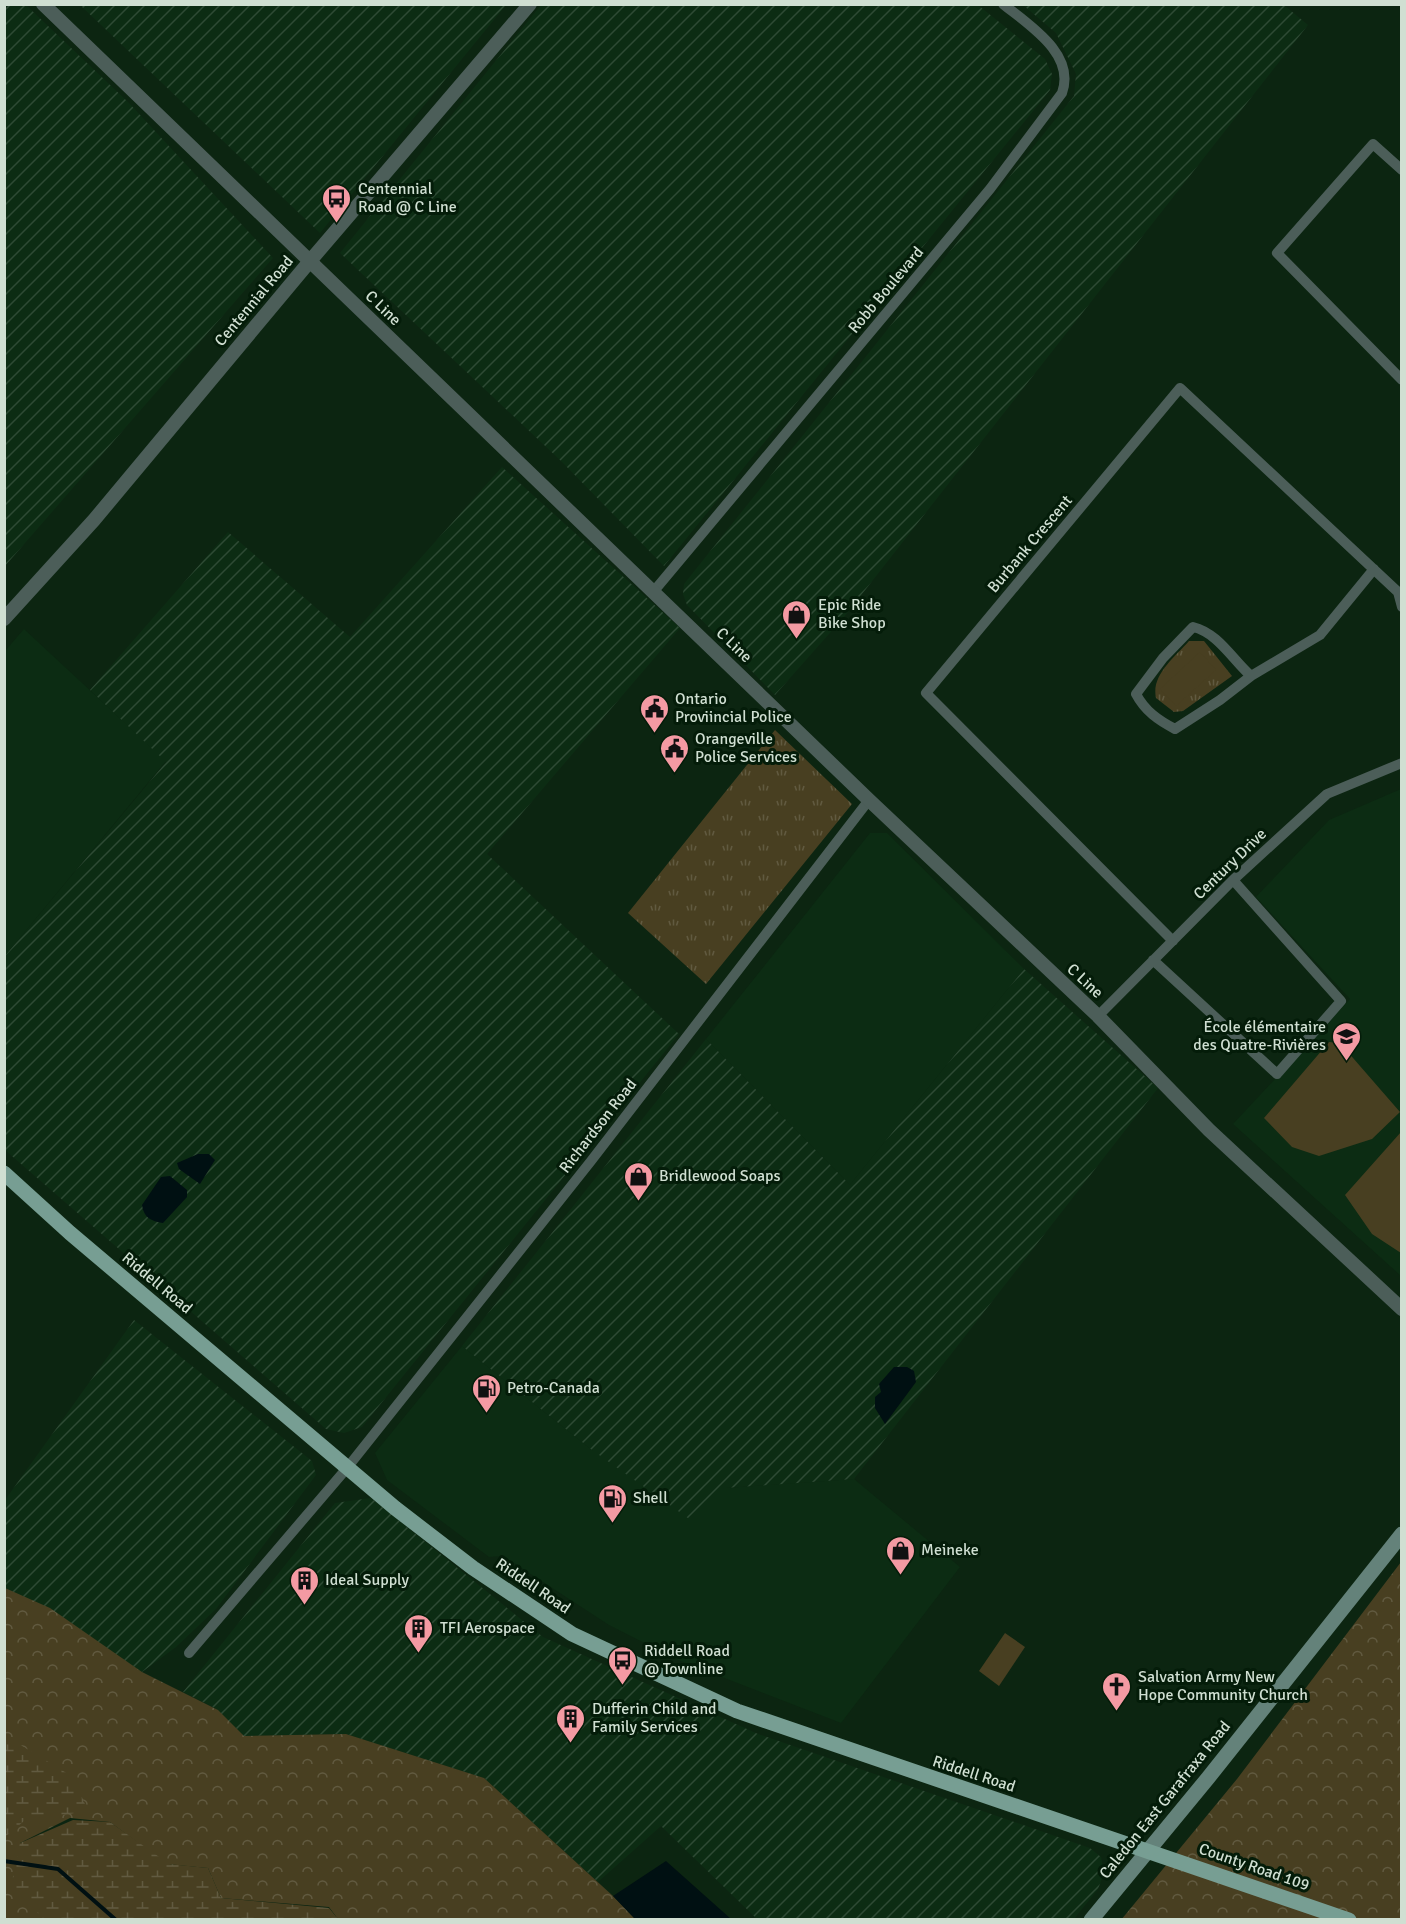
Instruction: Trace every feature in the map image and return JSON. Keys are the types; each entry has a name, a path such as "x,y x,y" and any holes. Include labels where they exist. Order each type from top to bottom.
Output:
{"main road":[{"name":"Riddell Road","path":"4,1173 79,1241 347,1468 473,1568 572,1634 737,1712 1146,1851"},
{"name":"Caledon East Garafraxa Road","path":"1091,1920 1208,1778 1401,1534"},
{"name":"County Road 109","path":"1146,1851 1349,1920"}],"street":[{"name":"C Line","path":"43,4 869,800 1098,1016 1209,1130 1401,1309"},
{"name":"Centennial Road","path":"4,619 94,520 310,261 530,4"},
{"name":"Robb Boulevard","path":"654,591 990,189 1062,93 1066,82 1060,58 1042,36 1002,4"},
{"path":"1401,170 1373,144 1277,253 1401,380"},
{"name":"Burbank Crescent","path":"1173,941 926,693 1180,388 1398,592 1401,607"},
{"path":"1251,676 1235,662 1220,642 1204,630 1192,627 1163,658 1136,694 1142,704 1158,720 1175,729 1213,706 1251,676 1320,635 1374,569"},
{"name":"Century Drive","path":"1098,1016 1233,880 1327,794 1401,763"},
{"name":"Richardson Road","path":"189,1653 347,1468 598,1152 869,800"},
{"path":"1153,960 1277,1074 1341,1001 1233,880"}],"shaded area":[{"path":"4,5 26,5 128,102 273,258 5,566"},
{"path":"80,5 506,5 320,233"},
{"path":"541,5 978,5 1045,59 1052,74 1050,90 664,566 560,460 340,253"},
{"path":"1023,5 1284,5 1308,25 844,617 775,695 687,605 683,594 684,584 1074,96 1076,74 1056,33"},
{"path":"502,467 680,628 487,854 679,1034 362,1427 344,1433 326,1429 5,1150 5,956 166,762 90,690 228,532 350,637"},
{"path":"24,629 166,761 5,956 5,651"},
{"name":"École élémentaire des Quatre-Rivières","path":"1401,789 1401,1276 1233,1124 1350,999 1256,897 1329,820"},
{"path":"870,833 887,833 1024,969 850,1185 706,1039"},
{"path":"1024,969 1158,1088 854,1479 725,1488 692,1521 592,1450 462,1346 706,1039 850,1185"},
{"path":"198,1154 209,1154 215,1160 200,1184 179,1169 177,1163"},
{"path":"170,1176 187,1190 187,1197 163,1223 146,1216 142,1205 161,1177"},
{"path":"134,1320 312,1461 316,1475 216,1609 176,1647 142,1672 5,1593 5,1500"},
{"path":"462,1346 592,1450 724,1488 854,1479 960,1567 841,1723 678,1660 609,1625 503,1556 489,1557 387,1480 375,1453"},
{"path":"894,1367 907,1367 914,1371 916,1382 885,1424 875,1408 875,1397 881,1392 879,1384"},
{"path":"371,1498 543,1637 758,1734 1090,1848 1101,1857 1104,1873 1098,1889 1074,1919 757,1919 661,1826 598,1882 484,1778 346,1734 244,1736 215,1708 183,1692 335,1503"},
{"path":"666,1861 731,1919 635,1919 613,1896"}],"green space":[{"path":"1189,641 1204,641 1232,676 1183,711 1174,712 1156,698 1155,690 1160,674"},
{"path":"1200,652 1216,670 1176,706 1160,689"},
{"path":"775,730 852,804 706,984 628,913"},
{"path":"1329,1042 1340,1043 1400,1112 1372,1139 1319,1156 1292,1147 1264,1118"},
{"path":"1401,1132 1401,1253 1372,1234 1345,1195"},
{"path":"1401,1562 1401,1919 1121,1920 1237,1779"},
{"path":"5,1588 50,1608 142,1672 218,1710 244,1736 346,1734 484,1778 635,1919 338,1919 329,1907 221,1898 208,1868 167,1864 110,1822 70,1818 20,1843 47,1919 5,1920"},
{"path":"1005,1633 1025,1647 999,1686 979,1671"},
{"path":"4,1735 73,1777 88,1811 24,1821 5,1837"},
{"path":"73,1820 110,1822 169,1864 208,1868 221,1898 329,1908 338,1919 44,1919 11,1886 20,1843"}],"waterway":[{"path":"4,1861 58,1869 116,1920"}],"place":[{"name":"Centennial Road @ C Line","path":"337,224"},
{"name":"Epic Ride Bike Shop","path":"797,640"},
{"name":"Ontario Proviincial Police","path":"654,734"},
{"name":"Orangeville Police Services","path":"674,774"},
{"name":"École élémentaire des Quatre-Rivières","path":"1347,1062"},
{"name":"Bridlewood Soaps","path":"638,1202"},
{"name":"Petro-Canada","path":"486,1414"},
{"name":"Shell","path":"612,1524"},
{"name":"Meineke","path":"900,1576"},
{"name":"Ideal Supply","path":"304,1606"},
{"name":"TFI Aerospace","path":"419,1654"},
{"name":"Riddell Road @ Townline","path":"623,1686"},
{"name":"Salvation Army New Hope Community Church","path":"1117,1712"},
{"name":"Dufferin Child and Family Services","path":"571,1744"}]}
